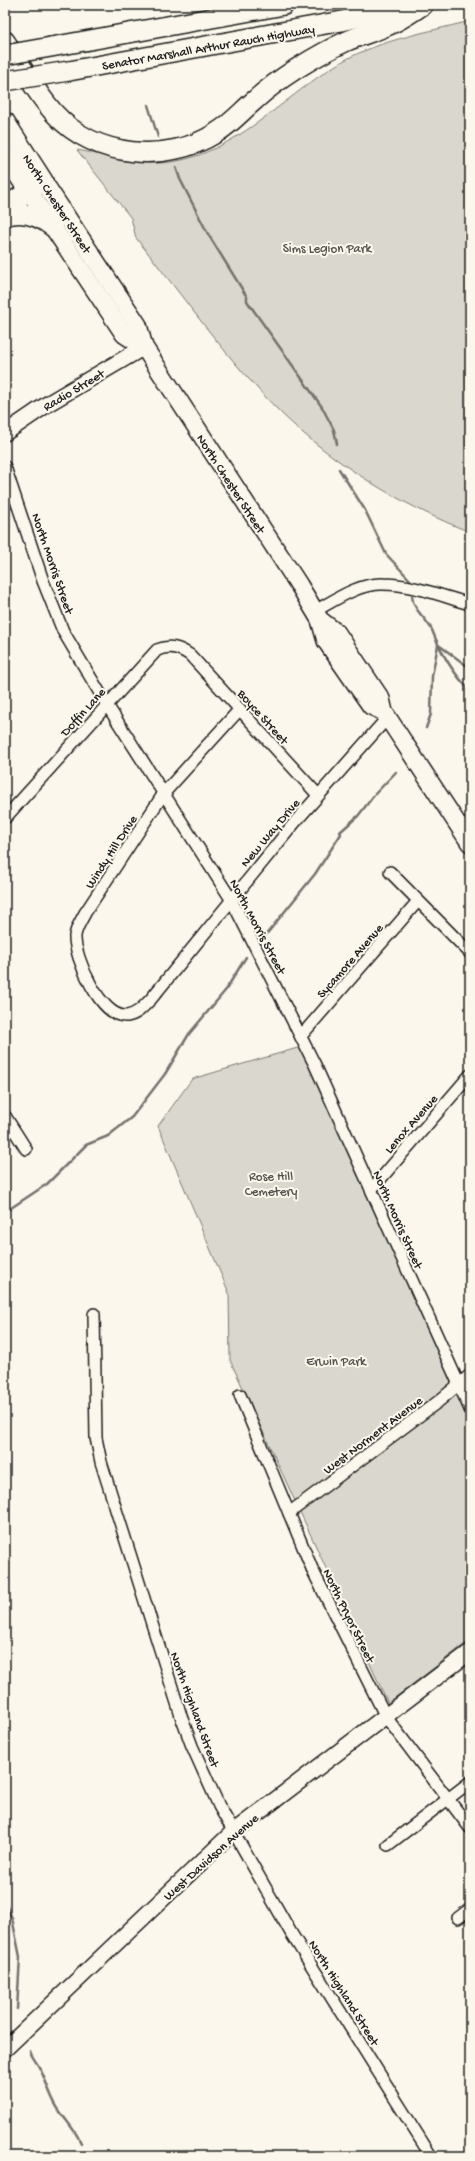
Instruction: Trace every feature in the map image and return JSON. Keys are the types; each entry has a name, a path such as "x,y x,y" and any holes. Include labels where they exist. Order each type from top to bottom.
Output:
{"highway":[{"path":"207,5 238,13"},
{"name":"Senator Marshall Arthur Rauch Highway","path":"5,55 284,5"},
{"name":"Senator Marshall Arthur Rauch Highway","path":"5,81 69,71 334,23 411,5"},
{"path":"5,41 41,97 64,122 90,139 108,146 137,152 160,152 184,148 206,140 228,124 256,99 296,69 336,47 389,25 423,5"},
{"name":"North Chester Street","path":"5,122 36,186"},
{"name":"North Chester Street","path":"5,155 36,186"},
{"path":"5,207 36,186"},
{"path":"5,216 28,214 38,217 53,227"}],"main road":[{"name":"North Chester Street","path":"36,186 53,227 124,334 144,347"},
{"name":"North Chester Street","path":"36,186 138,325 144,347 318,615 337,633 381,699 386,714 470,843"}],"street":[{"name":"Radio Street","path":"5,433 49,403 144,347"},
{"name":"North Morris Street","path":"5,468 54,611 63,631 107,704 231,900 301,1036 470,1409"},
{"path":"318,615 355,590 382,584 421,590 470,604"},
{"name":"Doffin Lane","path":"5,818 157,650 167,646 180,648 190,655"},
{"name":"Boyce Street","path":"190,655 318,795"},
{"name":"Windy Hill Drive","path":"125,1016 115,1013 94,992 81,965 75,938 77,928 85,913 164,793 240,709"},
{"name":"New Way Drive","path":"125,1016 138,1013 151,999 231,900 386,714"},
{"path":"390,872 470,953"},
{"name":"Sycamore Avenue","path":"301,1036 418,901"},
{"name":"Lenox Avenue","path":"371,1190 470,1075"},
{"path":"5,1116 26,1149"},
{"name":"North Highland Street","path":"94,1314 96,1438 100,1462 182,1719 210,1786 233,1832 291,1933 431,2156"},
{"name":"West Norment Avenue","path":"289,1513 439,1401 470,1375"},
{"name":"North Pryor Street","path":"240,1395 320,1585 386,1717 470,1828"},
{"name":"West Davidson Avenue","path":"5,2049 233,1832 470,1652"},
{"path":"388,1845 470,1782"},
{"path":"458,1918 470,1908"}],"green space":[{"name":"Sims Legion Park","path":"470,21 470,532 419,509 370,482 324,450 281,413 261,393 224,350 136,238 131,218 77,150 122,160 149,163 175,161 200,154 224,144 247,130 311,82 348,58 382,44"},
{"name":"Erwin Park","path":"301,1047 470,1423 470,1640 388,1703 230,1360 229,1293 158,1126 192,1079"}],"waterway":[{"path":"148,105 158,137"},
{"path":"176,167 180,179 208,234 247,297 247,301 322,407 334,430 337,444"},
{"path":"339,469 365,510 386,554 411,581"},
{"path":"412,596 417,610 432,630 448,662 458,677 470,690"},
{"path":"426,728 431,714 432,676 438,645"},
{"path":"440,646 470,668"},
{"path":"265,936 315,874 341,834 340,832 358,816 375,794 396,772"},
{"path":"5,1212 47,1184 86,1145 108,1136 132,1117 165,1074 189,1034 225,991 246,957"},
{"path":"5,1903 12,1918 20,1957 17,2009"},
{"path":"30,2051 38,2065 54,2102 76,2133 81,2143"}],"park label":[{"name":"Rose Hill Cemetery","path":"271,1182"}]}
